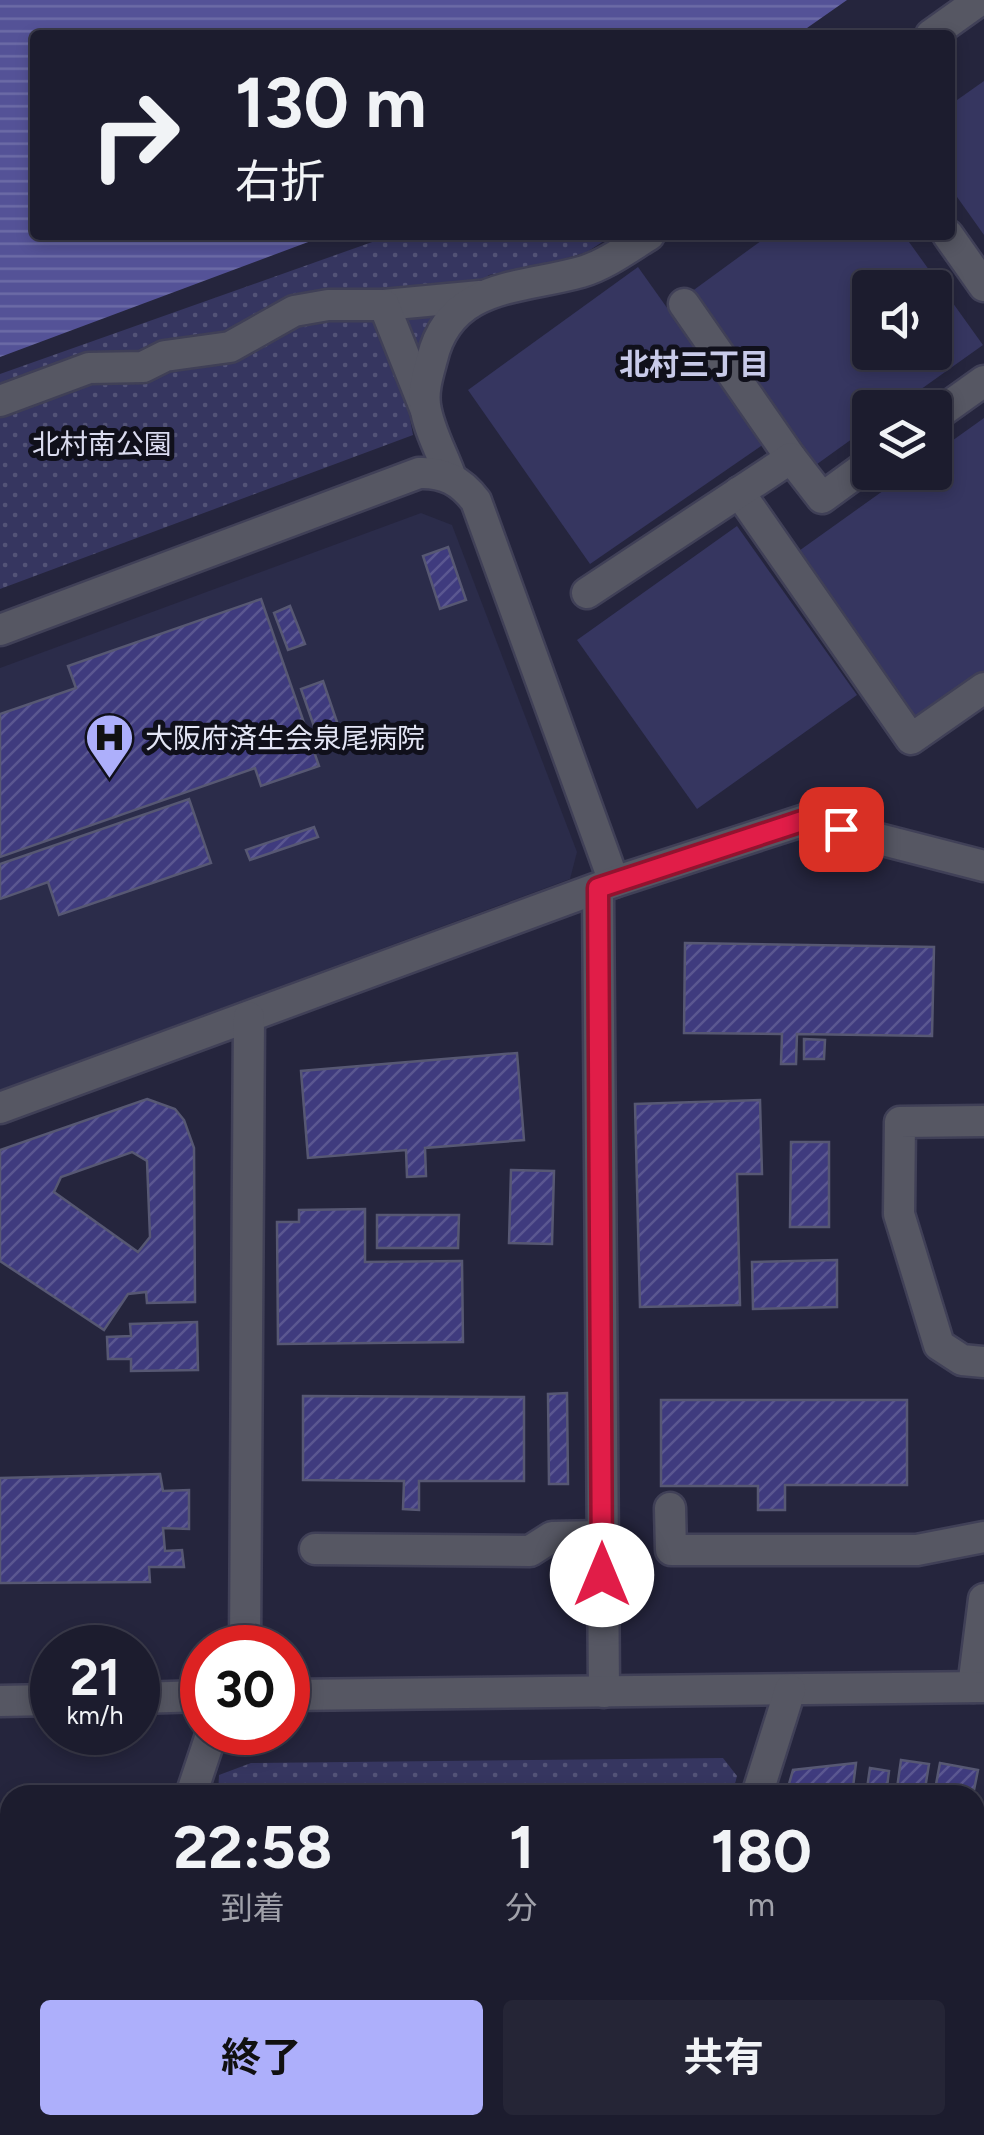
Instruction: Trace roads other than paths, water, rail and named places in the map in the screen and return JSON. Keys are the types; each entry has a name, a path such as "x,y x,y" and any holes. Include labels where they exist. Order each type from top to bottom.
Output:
{"street":[{"path":"938,30 980,0"},
{"path":"425,408 424,387 435,345 452,318 483,296 507,287 585,271 640,240"},
{"path":"952,240 984,286"},
{"path":"0,401 89,368 143,367 165,356 230,347 294,312 328,306 483,296"},
{"path":"684,304 822,498 852,476"},
{"path":"384,305 451,478"},
{"path":"952,404 984,380"},
{"path":"587,593 791,458"},
{"path":"0,630 418,473 434,472 451,478 476,501 606,886 604,1692"},
{"path":"739,492 911,739 984,688"},
{"path":"0,1108 606,886 805,820 984,866"},
{"path":"245,1625 248,1017"},
{"path":"984,1121 900,1122 899,1214 938,1345 962,1360 984,1362"},
{"path":"670,1508 671,1550 917,1550 984,1537"},
{"path":"315,1549 530,1551 552,1537 602,1536"},
{"path":"310,1695 979,1687 984,1599"},
{"path":"760,1785 790,1690"},
{"path":"0,1701 30,1700"},
{"path":"194,1785 204,1755"}],"place":[{"name":"大阪府済生会泉尾病院","path":"110,780"}],"district":[{"name":"北村三丁目","path":"694,365"}],"park label":[{"name":"北村南公園","path":"102,444"}]}
